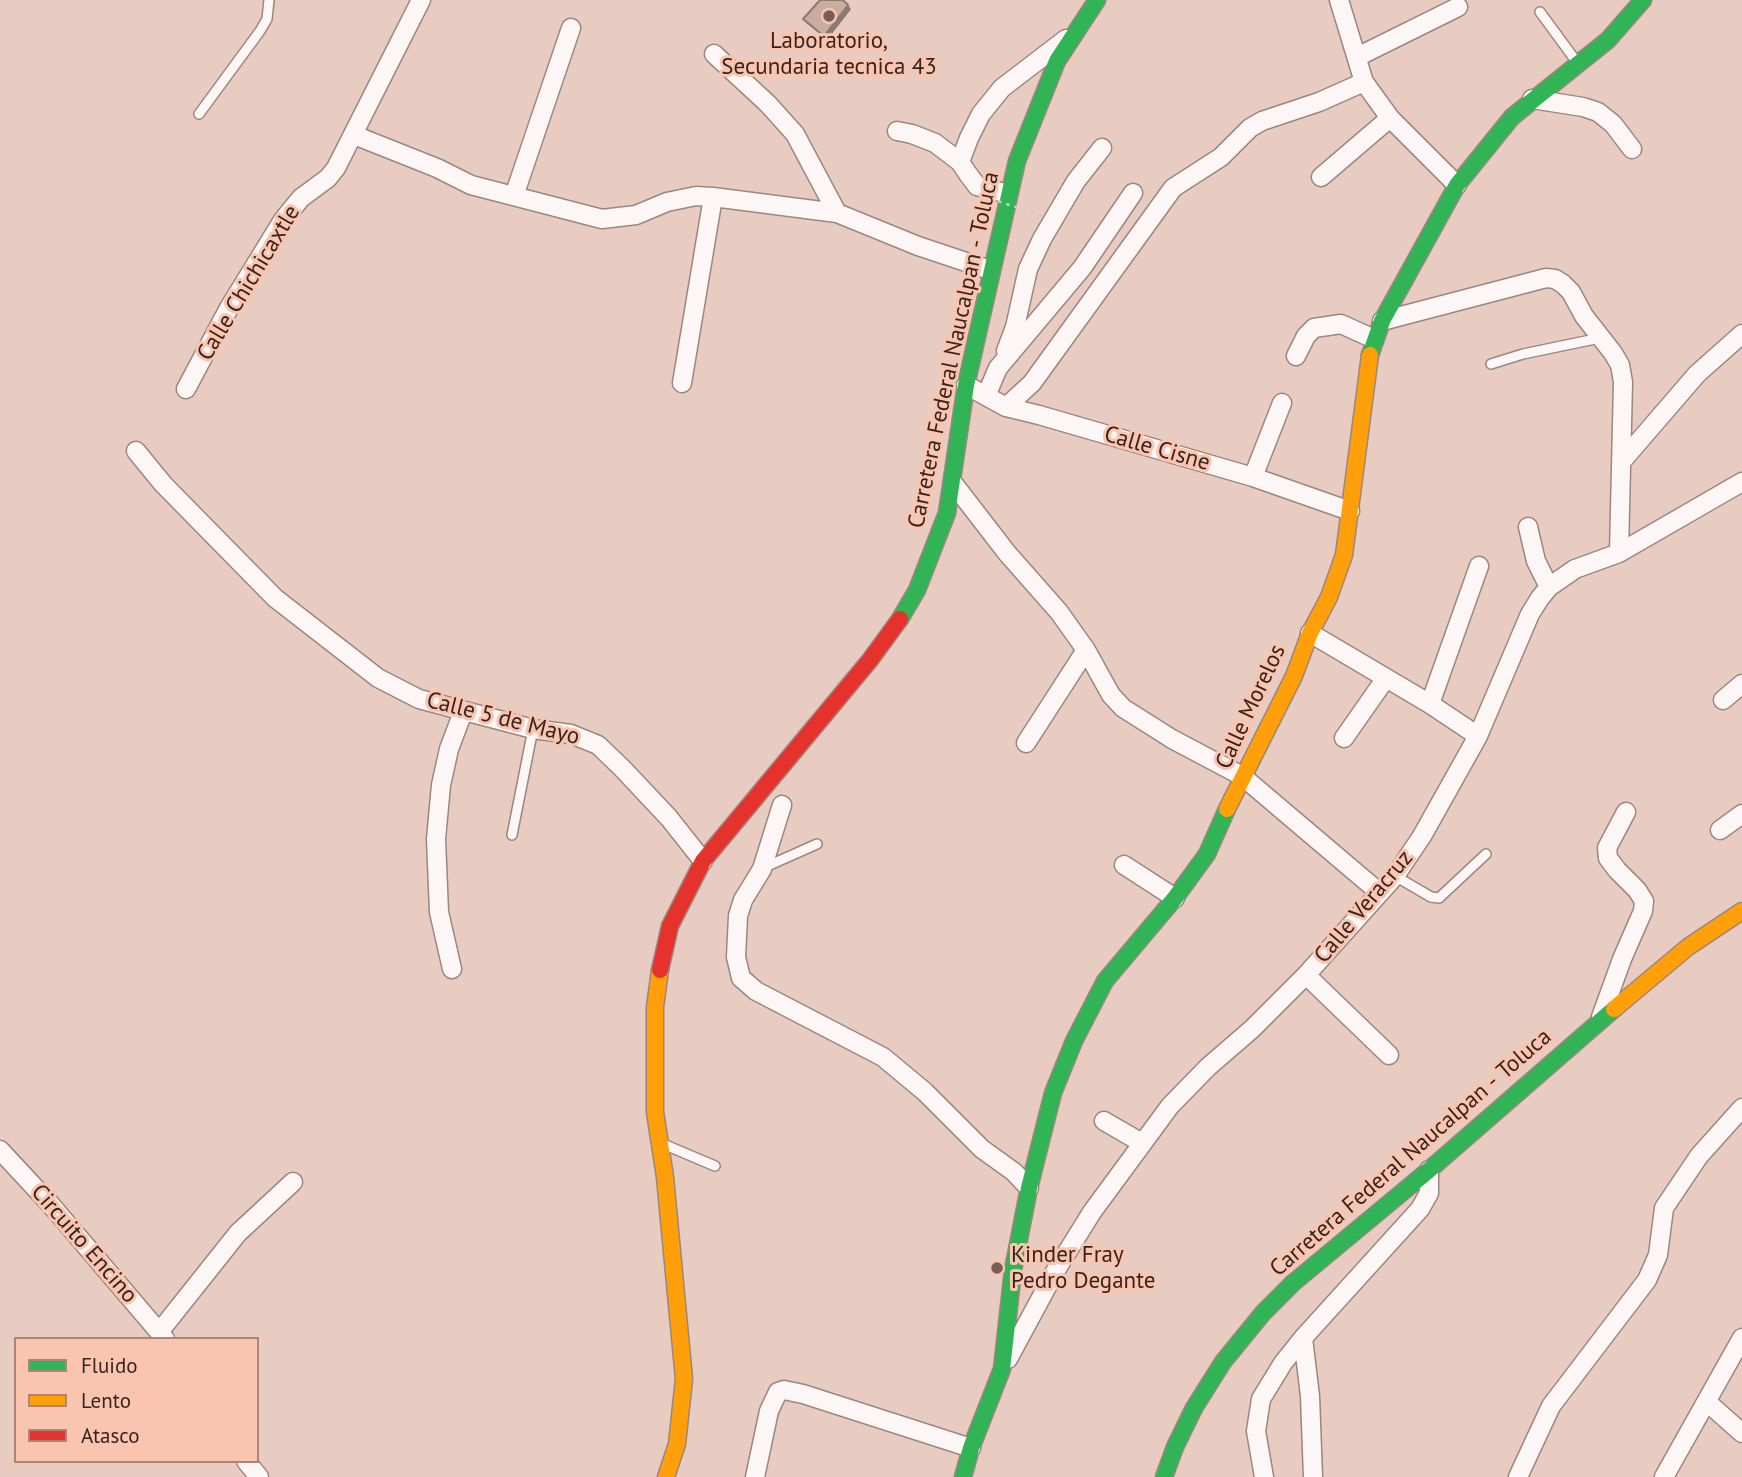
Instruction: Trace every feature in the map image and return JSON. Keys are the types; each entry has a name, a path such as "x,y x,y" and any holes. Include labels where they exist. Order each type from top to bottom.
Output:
{"main road":[{"name":"Carretera Federal Naucalpan - Toluca","path":"666,1477 677,1444 684,1379 665,1177 658,1142 654,1035 660,968 670,926 704,860 870,660 896,626 917,590 947,513 966,385 1007,194 1057,61 1097,0"},
{"name":"Calle Morelos","path":"963,1477 971,1448 1002,1369 1013,1270 1029,1188 1053,1093 1074,1041 1105,981 1175,898 1207,854 1242,776 1294,676 1310,633 1329,597 1344,555 1367,369 1374,339 1382,321 1457,185 1512,117 1608,40 1643,0"},
{"name":"Carretera Federal Naucalpan - Toluca","path":"1164,1477 1175,1447 1204,1392 1238,1342 1263,1312 1293,1283 1429,1170 1600,1020 1688,947 1742,911"}],"street":[{"name":"Calle Chichicaxtle","path":"186,389 229,308 284,220 301,198 328,178 336,168 421,0"},
{"path":"1339,0 1364,82 1390,118 1457,185"},
{"path":"1357,57 1458,7"},
{"path":"514,196 571,28"},
{"path":"960,162 981,114 1002,88 1072,35"},
{"path":"714,54 768,104 795,134 837,214"},
{"path":"1006,407 1032,383 1173,188 1221,157 1250,128 1262,121 1319,102 1364,82"},
{"path":"1532,99 1598,112 1614,124 1632,149"},
{"path":"1321,177 1390,118"},
{"path":"897,131 935,143 960,162 977,186 1007,194"},
{"path":"354,135 437,168 471,185 602,219 636,215 667,202 696,196 713,197 837,214 990,270"},
{"path":"986,396 1015,327 1028,269 1042,239 1076,181 1102,148"},
{"path":"998,368 1082,268 1133,193"},
{"path":"682,383 713,197"},
{"path":"1382,321 1546,278 1556,279 1571,292 1584,316 1620,365 1623,382 1619,553"},
{"path":"1296,356 1306,336 1314,328 1331,324 1341,324 1374,339"},
{"path":"1622,461 1698,374 1742,334"},
{"name":"Calle Cisne","path":"966,385 1006,407 1253,477 1350,511"},
{"path":"1253,477 1282,402"},
{"name":"Calle 5 de Mayo","path":"136,452 163,484 285,605 378,678 419,699 533,729 571,734 598,745 641,788 704,860"},
{"name":"Calle Veracruz","path":"1002,1369 1085,1223 1170,1105 1306,975 1395,876 1423,836 1478,736 1539,597 1575,569 1619,553 1742,482"},
{"path":"953,483 1007,554 1059,612 1086,650 1111,695 1123,708 1172,739 1242,776 1380,893"},
{"path":"1528,527 1536,561 1549,587"},
{"path":"1430,704 1479,566"},
{"path":"1310,633 1430,704 1478,736"},
{"path":"1026,743 1086,650"},
{"path":"1344,737 1386,678"},
{"path":"1723,700 1742,684"},
{"path":"452,969 439,912 436,839 441,785 449,749 463,712"},
{"path":"782,805 762,869 743,900 738,916 736,957 741,978 756,991 883,1057 925,1091 982,1149 1014,1172 1029,1188"},
{"path":"1600,1020 1643,911 1644,901 1637,890 1616,870 1608,858 1607,848 1626,811"},
{"path":"1720,830 1742,814"},
{"path":"1124,865 1175,898"},
{"path":"1306,975 1389,1055"},
{"path":"1518,1477 1551,1406 1647,1280 1658,1255 1664,1208 1699,1156 1742,1108"},
{"path":"1104,1121 1142,1143"},
{"name":"Circuito Encino","path":"0,1150 51,1205 162,1335"},
{"path":"1264,1477 1256,1431 1261,1399 1283,1363 1303,1338 1420,1209 1429,1193 1429,1170"},
{"path":"162,1335 238,1233 293,1182"},
{"path":"1303,1338 1310,1396 1313,1477"},
{"path":"1664,1477 1742,1338"},
{"path":"754,1477 769,1410 778,1392 784,1390 971,1448"},
{"path":"1707,1402 1742,1433"},
{"path":"248,1463 259,1477"}],"lane":[{"path":"199,114 260,32 267,19 269,0"},
{"path":"1540,12 1577,63"},
{"path":"1491,364 1523,354 1600,338"},
{"path":"512,835 533,729"},
{"path":"762,869 817,845"},
{"path":"1395,876 1431,897 1439,898 1486,854"},
{"path":"658,1142 715,1166"}],"path":[{"path":"963,261 982,196 1043,216"}],"building":[{"name":"Laboratorio, Secundaria tecnica 43","path":"820,0 843,0 848,5 824,36 803,19"}],"traffic: fast":[{"path":"900,619 917,590 947,513 966,385 1017,161 1057,61 1097,0"},
{"path":"1370,355 1382,321 1457,185 1512,117 1608,40 1643,0"},
{"path":"963,1477 971,1448 1002,1369 1013,1270 1029,1188 1053,1093 1074,1041 1105,981 1175,898 1207,854 1227,809"},
{"path":"1164,1477 1194,1408 1223,1362 1263,1313 1293,1283 1429,1170 1614,1009"}],"traffic: slow":[{"path":"1227,809 1294,676 1310,633 1329,597 1344,555 1370,355"},
{"path":"1614,1009 1688,947 1742,911"},
{"path":"660,970 655,1007 655,1112 665,1177 684,1379 677,1444 666,1477"}],"traffic: jam":[{"path":"660,970 670,926 703,861 870,660 900,619"}],"place":[{"name":"Laboratorio, Secundaria tecnica 43","path":"829,16"},
{"name":"Kinder Fray Pedro Degante","path":"997,1268"}]}
